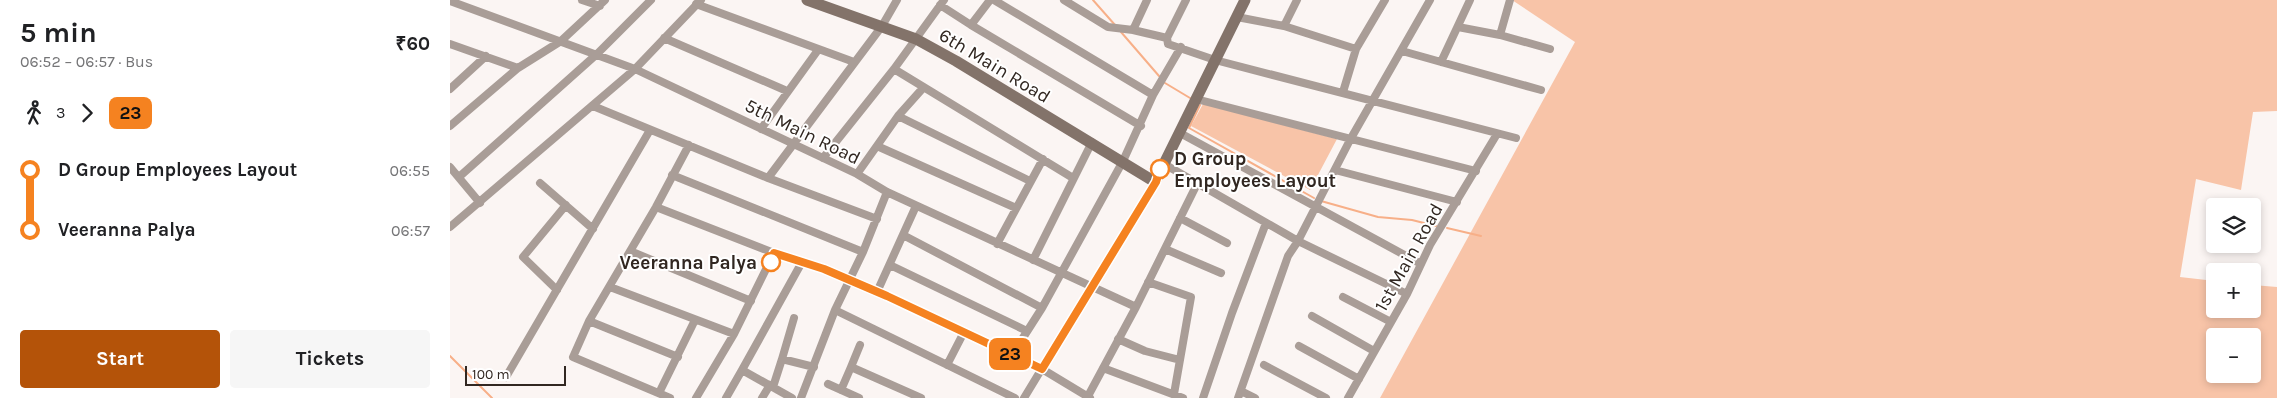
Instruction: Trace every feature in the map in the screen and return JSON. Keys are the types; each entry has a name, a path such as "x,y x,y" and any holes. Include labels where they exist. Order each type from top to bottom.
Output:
{"street":[{"path":"582,0 602,3"},
{"path":"459,177 597,54 651,0"},
{"name":"6th Main Road","path":"807,0 916,39 1092,142 1156,182"},
{"path":"768,178 882,26 897,0"},
{"path":"971,25 992,0 1153,95"},
{"path":"1064,0 1108,27 1133,30 1167,38"},
{"path":"1133,30 1147,0"},
{"path":"1186,0 1167,38 1168,44 1215,60 1516,138"},
{"path":"1024,398 1156,182 1245,0"},
{"path":"1284,26 1297,0"},
{"path":"1343,92 1356,49 1384,0"},
{"path":"1255,398 1239,395 1284,264 1298,241 1350,140 1430,0"},
{"path":"1441,62 1470,0"},
{"path":"1500,35 1510,0"},
{"name":"5th Main Road","path":"450,1 635,68 857,174 887,192 916,206 1091,288 1136,307"},
{"path":"450,227 593,106 635,68 699,2 818,50 854,62"},
{"path":"822,158 894,69 942,2 971,25 1141,126"},
{"path":"450,126 518,68 561,41 602,3"},
{"path":"1236,17 1284,26 1356,49"},
{"path":"1458,27 1500,35 1550,49"},
{"path":"664,38 787,92"},
{"path":"450,44 518,68"},
{"path":"1012,355 1042,308 1123,161 1141,126 1153,95 1181,47"},
{"path":"761,129 818,50"},
{"path":"1402,51 1541,90"},
{"path":"450,89 454,81 486,56"},
{"path":"894,69 1074,178"},
{"path":"857,174 898,116 923,88"},
{"path":"1196,99 1476,172"},
{"path":"593,106 768,178 877,219"},
{"path":"898,116 1030,181"},
{"path":"506,377 650,130"},
{"path":"1180,132 1315,208 1421,264"},
{"name":"1st Main Road","path":"1348,398 1407,294 1421,264 1497,134"},
{"path":"1033,260 1092,142"},
{"path":"670,398 655,394 573,357 589,321 610,288 689,145"},
{"path":"876,146 1016,208"},
{"path":"997,244 1043,159"},
{"path":"1164,164 1298,241 1407,294"},
{"path":"450,167 480,203"},
{"path":"1335,170 1457,202"},
{"path":"672,175 863,252"},
{"path":"540,183 593,229"},
{"path":"656,207 774,253 849,279 1042,369 1088,398 1197,184"},
{"path":"801,398 835,310 863,252 887,192"},
{"path":"557,290 522,257 566,206"},
{"path":"877,292 916,206"},
{"path":"1180,218 1227,242"},
{"path":"1203,398 1232,313 1266,223"},
{"path":"903,235 1042,308"},
{"path":"1164,249 1221,273"},
{"path":"630,252 751,300"},
{"path":"696,398 734,334 774,253"},
{"path":"726,398 802,262"},
{"path":"890,265 1028,331"},
{"path":"1148,282 1191,298 1174,394"},
{"path":"610,288 734,334"},
{"path":"1343,297 1391,322"},
{"path":"835,310 1015,398"},
{"path":"1312,316 1374,351"},
{"path":"762,398 771,386 782,359 794,318"},
{"path":"655,394 678,357 695,320"},
{"path":"589,321 678,357"},
{"path":"947,364 964,332"},
{"path":"1118,339 1145,351 1180,360"},
{"path":"841,390 860,345"},
{"path":"1299,346 1359,379"},
{"path":"782,359 814,367"},
{"path":"1264,365 1326,398"},
{"path":"851,367 922,398"},
{"path":"1103,368 1182,398"},
{"path":"742,370 792,398"},
{"path":"828,384 859,398"}],"shaded area":[{"path":"1512,0 2277,0 2277,111 2253,112 2241,190 2196,179 2180,277 2206,280 2206,318 2261,318 2261,286 2277,287 2277,398 1380,398 1575,42"},
{"path":"1203,104 1337,139 1310,190 1191,126"}],"waterway":[{"path":"1093,0 1115,25"},
{"path":"1121,32 1159,76"},
{"path":"1165,83 1190,98"},
{"path":"1200,105 1189,128 1314,198"},
{"path":"1321,201 1378,217 1412,220 1436,226"},
{"path":"1447,228 1481,236"},
{"path":"450,356 492,398"}],"bus line":[{"name":"23","path":"771,262 774,253 824,269 887,296 1042,369 1156,182 1160,169"}],"place":[{"name":"D Group Employees Layout","path":"1160,169"},
{"name":"Veeranna Palya","path":"771,262"}]}
